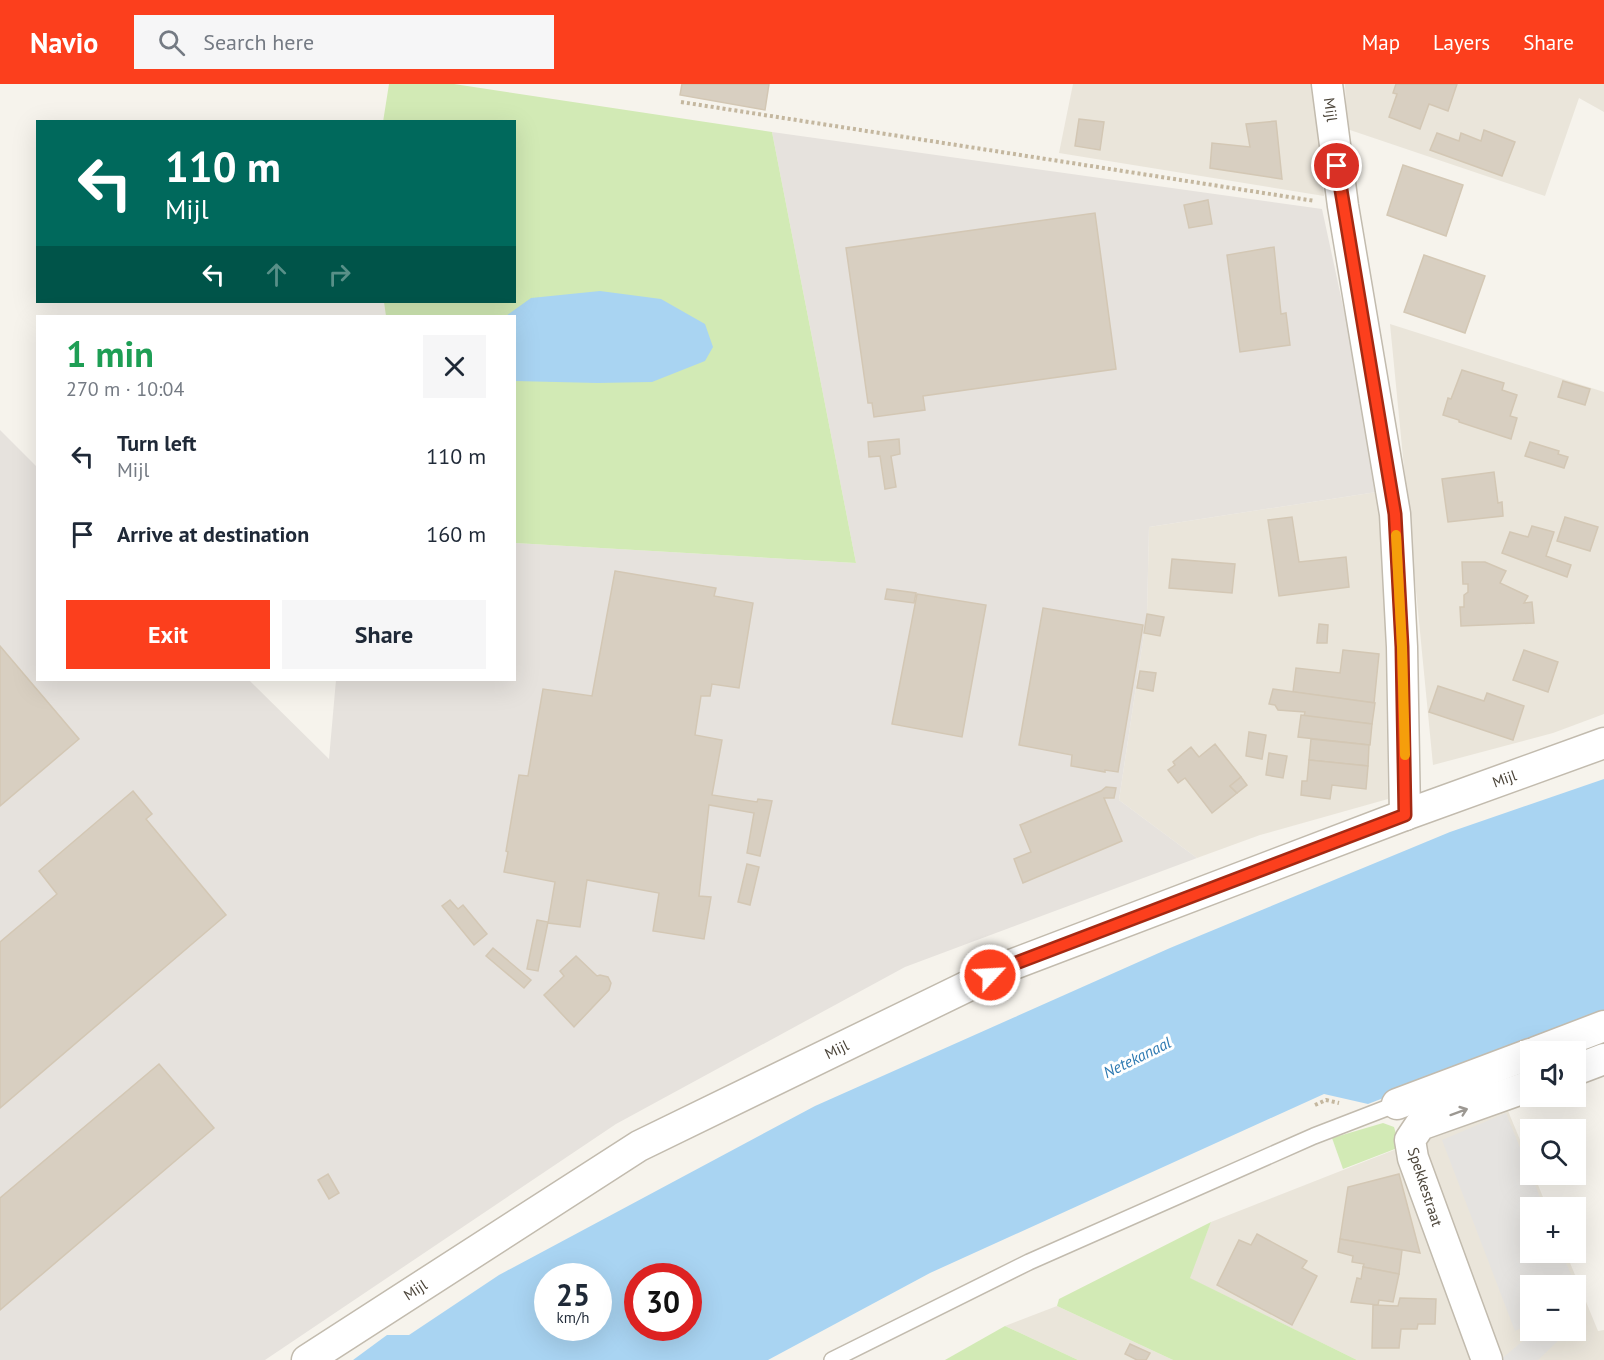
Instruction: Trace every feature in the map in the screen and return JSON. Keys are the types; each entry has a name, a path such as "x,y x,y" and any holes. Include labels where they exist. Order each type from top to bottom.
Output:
{"street":[{"name":"Mijl","path":"1327,84 1343,206 1395,514 1402,647 1405,815"},
{"name":"Mijl","path":"307,1360 639,1146 1011,965 1405,815 1604,743"},
{"path":"1565,1041 1604,1026"},
{"path":"1397,1104 1520,1058"},
{"path":"1586,1066 1604,1059"},
{"name":"Spekkestraat","path":"1487,1360 1413,1158 1410,1140 1420,1125 1520,1090"}],"lane":[{"path":"832,1360 1029,1263 1314,1136 1397,1104"}],"path":[{"path":"681,102 1343,206"}],"shaded area":[{"path":"1073,84 1313,84 1324,196 1059,153"},
{"path":"1345,84 1604,84 1604,112 1579,98 1545,196 1347,129"},
{"path":"772,132 1322,209 1383,491 1149,527 1147,614 1119,800 1197,858 905,967 616,1124 265,1360 0,1360 0,430 36,466 36,681 250,681 329,759 336,681 516,681 516,543 856,563"},
{"path":"1390,324 1604,392 1604,714 1553,733 1433,765"},
{"path":"1383,491 1388,799 1260,835 1197,858 1119,800 1147,614 1149,527"},
{"path":"1506,1106 1520,1140 1520,1185 1538,1185 1543,1197 1520,1197 1520,1263 1570,1263 1575,1275 1520,1275 1520,1341 1586,1341 1586,1302 1598,1331 1604,1330 1604,1360 1357,1360 1189,1278 1211,1222"},
{"path":"1506,1113 1520,1148 1520,1185 1535,1185 1540,1197 1520,1197 1520,1263 1566,1263 1571,1275 1520,1275 1520,1329 1515,1331 1442,1140"},
{"path":"1057,1306 1173,1360 1078,1360 1005,1326"},
{"path":"1523,1341 1558,1341 1538,1360 1500,1360"}],"green space":[{"path":"389,84 454,84 772,132 856,563 516,543 516,315 386,315 384,303 516,303 516,120 383,120"},
{"path":"1383,1123 1394,1127 1400,1147 1343,1169 1332,1138"},
{"path":"1211,1222 1190,1278 1357,1360 1173,1360 1057,1306 1059,1299"},
{"path":"1005,1326 1078,1360 945,1360"}],"water":[{"path":"600,291 661,299 705,324 713,347 705,361 652,382 516,381 516,315 507,315 531,298"},
{"name":"Netekanaal","path":"1604,779 1604,1013 1531,1041 1520,1041 1520,1045 1368,1104 1324,1094 930,1273 768,1360 353,1360 387,1335 409,1335 499,1275 815,1106 1170,948 1450,832"}],"building":[{"path":"682,84 769,84 765,110 680,95"},
{"path":"1396,84 1457,84 1448,111 1429,104 1420,129 1389,117 1397,94 1393,93"},
{"path":"1079,119 1104,122 1100,150 1075,146"},
{"path":"1276,121 1282,179 1210,168 1212,143 1250,147 1246,124"},
{"path":"1484,130 1515,142 1502,176 1430,150 1437,133 1459,141 1461,133 1481,141"},
{"path":"1403,165 1463,185 1446,236 1387,215"},
{"path":"1208,200 1212,224 1189,228 1184,205"},
{"path":"1095,213 1116,369 923,396 925,410 874,417 872,403 868,403 846,248"},
{"path":"1274,247 1281,314 1286,313 1290,345 1240,352 1227,255"},
{"path":"1424,255 1485,276 1465,333 1404,312"},
{"path":"1462,370 1504,383 1502,390 1517,395 1510,416 1517,418 1511,439 1443,415 1448,398 1451,399"},
{"path":"1563,381 1590,389 1585,405 1558,397"},
{"path":"899,439 900,454 891,456 896,487 885,489 880,456 869,457 868,442"},
{"path":"1530,442 1559,451 1558,454 1568,457 1564,468 1525,456"},
{"path":"1494,472 1498,503 1502,502 1503,516 1448,522 1442,479"},
{"path":"1292,517 1299,562 1346,557 1349,587 1279,596 1268,520"},
{"path":"1565,517 1598,527 1590,551 1557,541"},
{"path":"1532,526 1554,532 1546,556 1571,565 1567,577 1502,553 1510,532 1528,537"},
{"path":"1172,559 1235,564 1232,593 1169,588"},
{"path":"1462,562 1485,562 1506,571 1500,583 1528,596 1524,603 1532,602 1534,623 1461,626 1460,607 1464,607 1464,595 1468,592 1468,584 1463,584"},
{"path":"615,571 716,588 714,596 753,603 739,688 712,684 710,696 701,696 695,735 722,740 712,795 757,802 758,799 772,801 760,856 747,853 754,813 709,805 699,896 711,897 704,939 653,931 659,893 587,880 580,927 548,923 555,882 504,872 519,775 528,776 543,689 592,696"},
{"path":"887,589 916,593 914,603 885,599"},
{"path":"917,594 986,605 962,737 892,724"},
{"path":"1043,608 1143,625 1118,772 1071,766 1072,755 1019,745"},
{"path":"1147,614 1164,617 1160,636 1144,633"},
{"path":"1319,624 1328,625 1327,643 1317,643"},
{"path":"0,646 79,739 0,806"},
{"path":"1343,650 1379,654 1374,703 1293,692 1296,668 1340,673"},
{"path":"1524,650 1558,662 1548,692 1513,680"},
{"path":"1140,671 1156,673 1153,691 1137,688"},
{"path":"1438,686 1484,701 1487,693 1524,706 1513,740 1429,712"},
{"path":"1273,689 1375,703 1372,724 1304,716 1305,712 1278,710 1275,705 1269,704"},
{"path":"1301,715 1372,724 1370,745 1298,737"},
{"path":"1249,732 1266,735 1262,759 1246,756"},
{"path":"1311,739 1369,745 1368,766 1309,760"},
{"path":"1215,744 1241,777 1230,786 1237,793 1212,813 1185,778 1178,783 1168,770 1175,765 1173,762 1191,747 1199,757"},
{"path":"1269,753 1287,756 1283,778 1266,775"},
{"path":"1309,760 1368,766 1366,789 1332,785 1330,799 1301,795 1302,781 1307,781"},
{"path":"1241,777 1247,785 1237,793 1230,786"},
{"path":"1106,787 1116,788 1114,798 1104,798 1122,841 1023,883 1014,859 1031,852 1020,825"},
{"path":"133,791 152,814 146,819 226,915 0,1108 0,942 57,894 39,871"},
{"path":"747,864 759,867 750,905 738,902"},
{"path":"450,900 458,909 463,905 487,934 474,945 442,906"},
{"path":"537,920 548,922 538,971 527,969"},
{"path":"493,948 531,980 524,988 486,956"},
{"path":"576,956 597,976 608,977 611,983 609,990 574,1027 544,995 564,976 560,971"},
{"path":"159,1064 214,1128 0,1310 0,1198"},
{"path":"328,1174 339,1193 329,1199 318,1180"},
{"path":"1399,1174 1420,1253 1340,1239 1348,1187"},
{"path":"1257,1234 1307,1261 1302,1268 1317,1276 1292,1325 1217,1285 1239,1240 1251,1245"},
{"path":"1340,1239 1402,1250 1399,1274 1363,1267 1364,1264 1352,1262 1353,1256 1338,1252"},
{"path":"1363,1267 1399,1274 1393,1302 1379,1300 1378,1305 1351,1302 1357,1278 1361,1279"},
{"path":"1400,1298 1436,1299 1435,1324 1418,1324 1417,1329 1401,1329 1399,1348 1372,1348 1373,1305 1398,1306"},
{"path":"1130,1344 1150,1353 1146,1360 1137,1360 1125,1354"}],"slow traffic":[{"path":"1396,535 1405,755"}],"route":[{"path":"990,975 1405,815 1402,647 1395,514 1337,166"}]}
